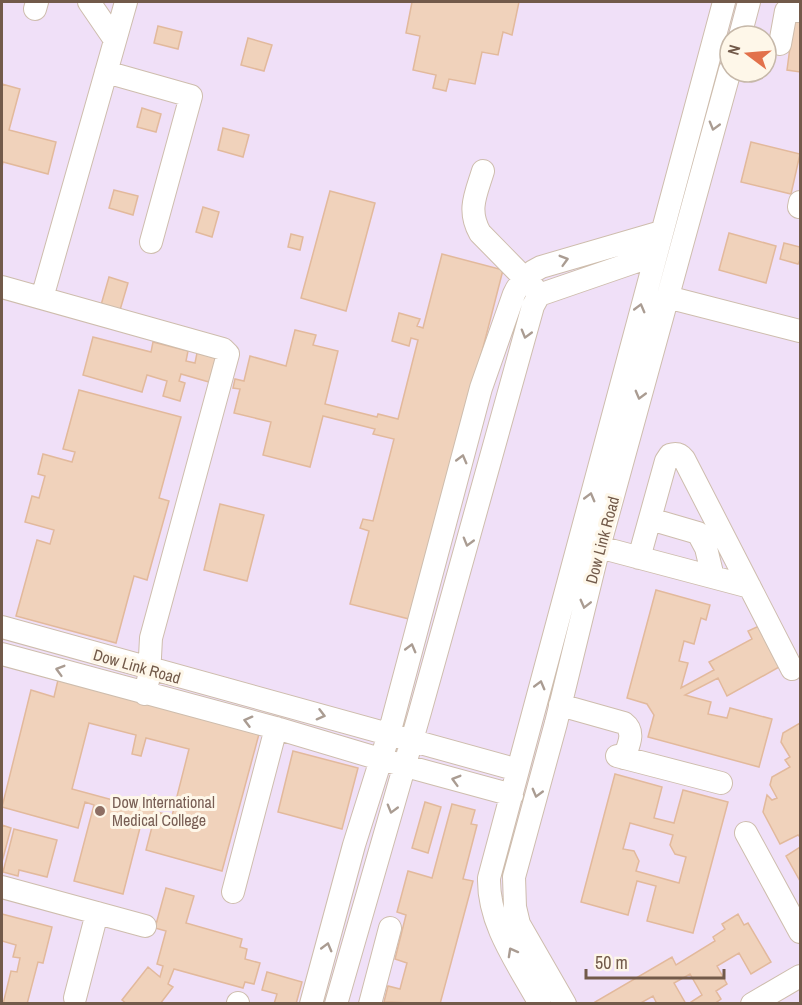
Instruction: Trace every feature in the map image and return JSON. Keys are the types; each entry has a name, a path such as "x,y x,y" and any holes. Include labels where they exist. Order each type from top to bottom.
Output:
{"lane":[{"path":"88,2 115,40"},
{"path":"42,298 126,2"},
{"name":"Dow Link Road","path":"540,1004 496,924 490,906 489,878 724,2"},
{"path":"743,24 749,2"},
{"path":"780,44 786,11 801,11"},
{"path":"106,72 190,96 151,242"},
{"name":"Dow Link Road","path":"565,1004 519,924 513,890 599,548 726,84"},
{"path":"483,171 473,206 475,224 480,233 539,295"},
{"path":"311,1004 389,734 481,388 518,284 530,272 541,267 661,232"},
{"path":"336,1004 533,306 539,295 655,255"},
{"path":"2,287 223,349 228,354 229,358 151,638 150,670 145,694"},
{"path":"667,297 801,331"},
{"path":"639,558 666,461 669,455 681,456 792,669"},
{"path":"650,519 698,533 706,549 713,577"},
{"path":"599,548 750,587"},
{"name":"Dow Link Road","path":"2,627 150,670 518,770"},
{"path":"2,654 512,795"},
{"path":"532,715 558,714 624,723 629,727 631,734 621,757 721,783"},
{"path":"233,892 276,728"},
{"path":"746,833 801,932"},
{"path":"2,887 145,926"},
{"path":"75,999 97,913"},
{"path":"370,1004 390,928"},
{"path":"752,1004 801,976"}],"shaded area":[{"path":"2,2 800,2 800,1003 2,1003"}],"building":[{"path":"412,2 519,2 512,35 503,32 498,55 482,52 475,84 449,79 446,91 433,88 436,75 413,70 420,36 406,33"},
{"path":"794,17 800,18 800,72 787,70"},
{"path":"158,26 182,32 178,49 154,43"},
{"path":"248,38 272,45 264,71 241,65"},
{"path":"2,84 20,89 9,130 56,142 48,174 3,162 2,167"},
{"path":"142,108 161,114 156,132 137,127"},
{"path":"223,128 249,135 243,157 218,150"},
{"path":"751,142 800,154 791,194 741,182"},
{"path":"114,190 138,196 133,215 109,208"},
{"path":"330,191 375,203 346,311 301,298"},
{"path":"203,207 219,212 212,237 196,232"},
{"path":"729,233 776,246 766,283 719,270"},
{"path":"291,234 303,237 300,250 288,247"},
{"path":"784,243 800,247 798,264 780,259"},
{"path":"442,254 503,270 413,620 350,604 369,531 360,528 363,519 373,521 394,439 373,434 375,429 323,416 310,467 263,455 271,422 234,413 240,389 233,388 235,379 244,381 250,356 286,366 295,330 316,335 313,345 338,351 325,404 377,417 378,414 398,419 418,340 411,338 409,346 392,341 399,313 420,319 417,326 423,328"},
{"path":"109,277 128,283 120,310 101,305"},
{"path":"93,337 151,352 153,342 188,351 186,361 195,363 197,353 216,358 209,382 181,374 179,381 185,383 180,401 163,396 167,381 147,375 142,392 83,375"},
{"path":"79,390 181,417 159,498 169,501 147,580 134,576 116,643 16,616 37,540 50,544 54,530 25,522 32,496 39,498 45,476 38,474 43,454 72,462 75,452 63,449"},
{"path":"220,504 264,515 247,581 204,570"},
{"path":"656,590 710,605 706,620 701,618 694,644 684,641 679,661 688,663 681,688 714,670 709,662 752,639 748,631 759,626 781,666 727,696 718,678 685,695 711,702 708,714 727,718 730,708 772,719 759,767 648,737 654,715 647,704 627,698"},
{"path":"58,680 259,734 222,871 146,850 153,823 142,820 123,894 74,881 94,805 85,802 78,828 2,807 31,690 54,697","holes":["89,723 136,735 132,754 141,756 146,738 189,749 172,816 72,789"]},
{"path":"800,723 800,837 798,835 780,844 763,812 767,795 772,800 777,798 770,785 772,777 790,767 785,760 790,757 781,742 783,733"},
{"path":"293,751 358,768 342,829 278,812"},
{"path":"615,774 662,787 654,818 674,823 683,790 728,802 693,933 647,921 656,886 637,881 628,915 581,902","holes":["630,823 673,835 670,845 675,854 686,857 679,883 636,871 639,861 634,851 623,849"]},
{"path":"425,802 441,807 428,853 412,848"},
{"path":"452,804 475,810 471,824 477,825 463,879 473,881 440,1004 384,1002 388,986 400,989 407,963 395,959 406,915 397,912 408,871 432,878"},
{"path":"2,825 11,828 2,862"},
{"path":"14,829 57,840 47,877 19,870 18,876 3,872"},
{"path":"800,847 800,881 786,856"},
{"path":"166,888 194,896 186,923 242,939 240,947 247,949 245,959 260,963 254,984 245,982 243,988 174,969 168,984 173,987 160,1004 127,1004 122,1000 148,967 160,977 163,966 157,964 166,931 155,928"},
{"path":"2,914 52,927 43,963 38,962 27,1004 3,1004 11,971 17,972 20,958 13,957 16,945 2,941"},
{"path":"738,914 744,925 748,923 771,962 751,974 739,953 717,966 727,984 716,991 721,999 714,1004 688,1004 702,995 690,974 674,983 686,1004 657,1004 653,996 639,1004 596,1004 595,1002 672,957 676,965 715,941 713,937 725,929 722,924"},
{"path":"267,972 302,982 296,1004 274,1004 277,994 262,990"}],"place":[{"name":"Dow International Medical College","path":"100,811"}]}
